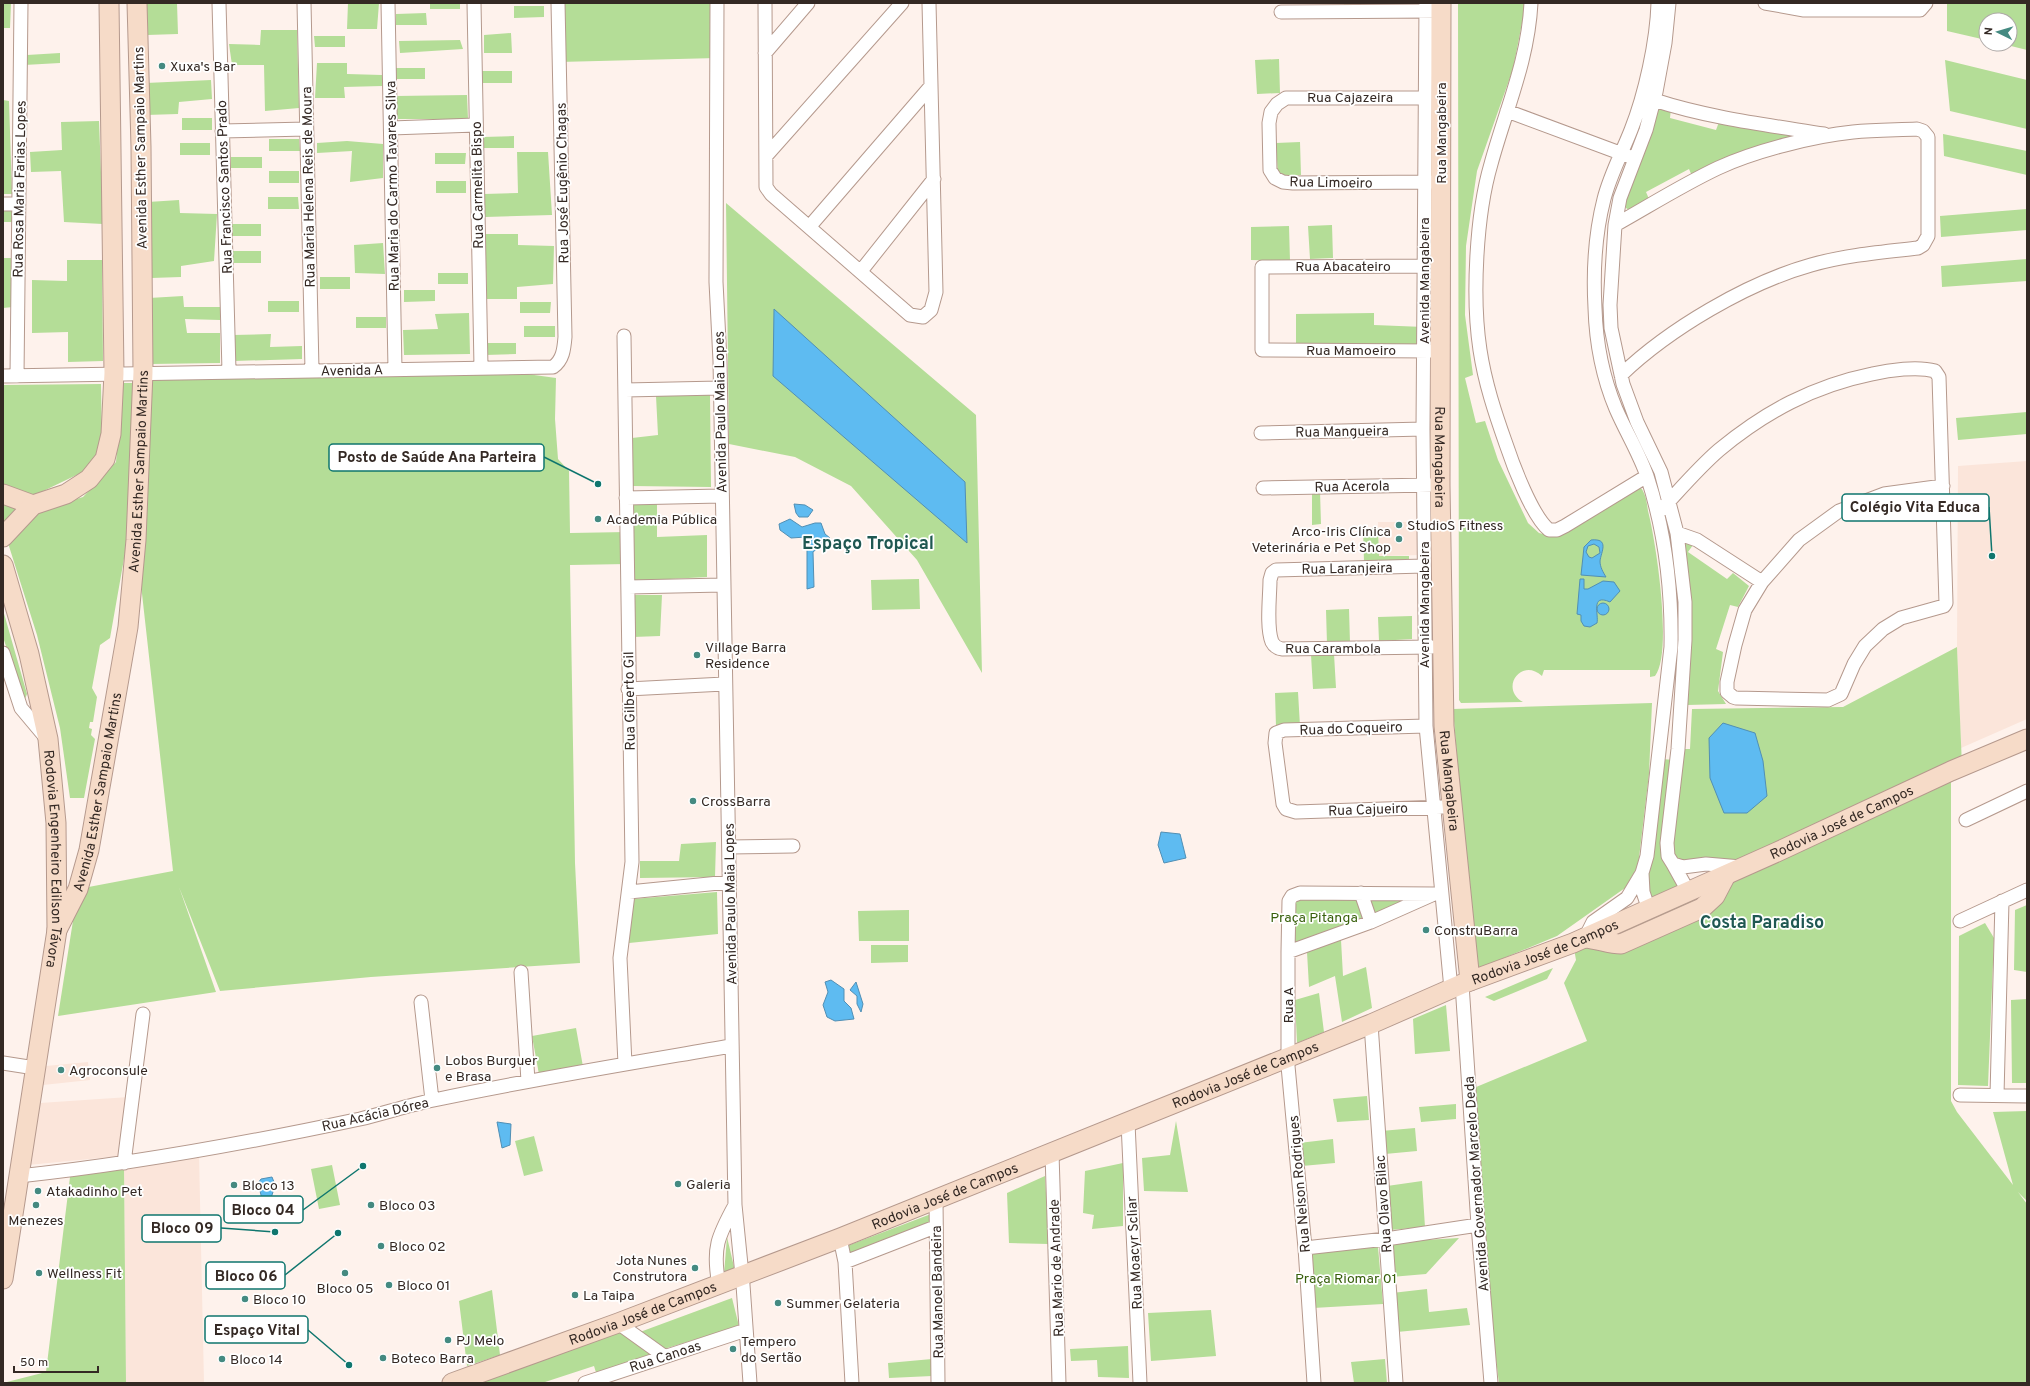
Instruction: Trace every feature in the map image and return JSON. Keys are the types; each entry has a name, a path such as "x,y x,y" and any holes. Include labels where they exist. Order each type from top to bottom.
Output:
{"street":[{"name":"Rua Rosa Maria Farias Lopes","path":"17,376 21,3"},
{"name":"Avenida Esther Sampaio Martins","path":"3,537 33,505 66,494 89,478 104,459 111,434 114,373 109,3"},
{"name":"Avenida Esther Sampaio Martins","path":"58,930 78,889 89,850 128,627 136,540 143,372 141,147 137,3"},
{"name":"Rua Francisco Santos Prado","path":"219,3 229,371"},
{"name":"Rua Maria Helena Reis de Moura","path":"304,3 312,370"},
{"name":"Rua Maria do Carmo Tavares Silva","path":"388,3 395,369"},
{"name":"Rua Carmelita Bispo","path":"474,3 481,368"},
{"name":"Rua José Eugênio Chagas","path":"558,3 565,337 564,349 559,363"},
{"name":"Avenida Paulo Maia Lopes","path":"717,3 716,282 720,388 724,684 729,847 731,1046 735,1204 750,1383"},
{"path":"765,3 766,187 771,194 810,226 910,315 923,317 931,310 936,292 929,3"},
{"path":"765,53 808,3"},
{"path":"766,156 902,3"},
{"path":"1531,3 1522,66 1490,165 1480,223 1476,302 1480,350 1492,404 1511,460 1538,518 1548,530 1557,530 1565,526 1647,476"},
{"path":"1658,3 1654,38 1643,91 1632,129 1620,154 1604,198 1597,237 1594,281 1595,310 1602,360 1610,392 1647,476 1658,513 1669,579 1672,618 1671,647 1647,856 1642,873 1627,898 1593,922 1585,938 1600,939 1613,944 1621,944 1665,924 1688,916 1702,908 1715,896 1726,875"},
{"path":"1669,3 1665,43 1654,100 1646,130 1620,198 1615,225 1610,305 1611,328 1621,375 1637,422 1661,472 1677,533 1685,602 1681,697 1676,762 1667,843 1668,856 1688,891 1692,904 1688,916"},
{"path":"1765,3 1804,10 1861,11 1920,10 1926,3"},
{"path":"1281,12 1433,7"},
{"name":"Avenida Mangabeira","path":"1433,7 1424,98 1432,182 1424,266 1432,351 1423,429 1432,485 1424,566 1433,647 1426,726 1443,807 1438,893 1461,985"},
{"name":"Rua Mangabeira","path":"1433,7 1433,647 1444,726 1443,807 1461,985"},
{"path":"810,226 931,86"},
{"name":"Rua Cajazeira","path":"1277,104 1286,98 1296,97 1424,98"},
{"path":"1654,100 1679,108 1724,118 1831,135"},
{"name":"Rua Limoeiro","path":"1277,104 1271,112 1269,123 1270,170 1275,178 1283,182 1293,183 1432,182"},
{"path":"1508,111 1620,154 1636,158"},
{"path":"391,128 476,125"},
{"path":"222,131 306,129"},
{"path":"1615,225 1719,167 1765,151 1831,135 1917,129 1926,134 1928,137 1928,236 1923,245 1918,248 1858,255 1811,265 1754,286 1716,306 1663,340 1621,375"},
{"path":"112,147 141,147"},
{"path":"861,272 934,179"},
{"path":"3,204 19,204"},
{"name":"Rua Abacateiro","path":"1262,350 1262,267 1424,266"},
{"path":"1595,310 1610,305"},
{"name":"Rua Gilberto Gil","path":"624,336 628,689 632,862 620,958 624,1064"},
{"name":"Rua Mamoeiro","path":"1262,350 1432,351"},
{"name":"Avenida A","path":"3,376 143,372 553,367 559,363"},
{"path":"1658,513 1718,451 1753,423 1793,400 1841,380 1888,370 1932,370 1937,374 1943,486 1946,603 1944,606 1901,618 1883,629 1865,646 1854,664 1844,689 1835,699 1816,701 1736,698 1728,692 1727,682 1745,610 1762,582 1800,540 1839,511 1884,494 1943,486"},
{"path":"625,390 720,388"},
{"name":"Rua Mangueira","path":"1262,433 1423,429"},
{"name":"Rua Acerola","path":"1263,488 1432,485"},
{"path":"3,494 33,505"},
{"path":"626,498 721,496"},
{"path":"1677,533 1697,540 1762,582"},
{"name":"Rodovia Engenheiro Edilson Távora","path":"3,565 29,654 48,739 56,823 58,930 19,1176 7,1222 3,1279"},
{"name":"Rua Laranjeira","path":"1272,573 1281,569 1424,566"},
{"name":"Rua Carambola","path":"1272,573 1270,580 1270,633 1272,643 1276,647 1282,649 1433,647"},
{"path":"628,587 723,585"},
{"path":"3,653 21,708 48,739"},
{"path":"628,689 724,684"},
{"path":"1665,695 1681,697"},
{"name":"Rua do Coqueiro","path":"1286,809 1283,804 1275,743 1276,733 1284,730 1426,726"},
{"name":"Rodovia José de Campos","path":"452,1383 618,1323 840,1238 1288,1058 1461,985 1585,938 1726,875 1951,771 2025,740"},
{"path":"1658,761 1668,759 1676,762"},
{"path":"1966,820 2027,790"},
{"name":"Rua Cajueiro","path":"1286,809 1296,812 1443,807"},
{"path":"729,847 793,846"},
{"path":"1673,864 1684,867 1706,864 1743,867"},
{"path":"1642,873 1643,892 1649,910 1665,924"},
{"path":"629,892 729,882"},
{"path":"1960,921 2027,890"},
{"path":"1360,892 1371,922"},
{"path":"1300,893 1438,893 1371,922 1288,952 1289,901 1292,896 1300,893"},
{"path":"1997,1095 2002,902"},
{"name":"Rua A","path":"1288,952 1288,1058"},
{"path":"521,972 528,1081"},
{"name":"Avenida Governador Marcelo Deda","path":"1461,985 1491,1383"},
{"path":"421,1002 432,1100"},
{"path":"124,1163 143,1014"},
{"name":"Rua Olavo Bilac","path":"1370,1024 1396,1383"},
{"name":"Rua Acácia Dórea","path":"19,1176 124,1163 270,1137 362,1118 432,1100 528,1081 731,1046"},
{"name":"Rua Nelson Rodrigues","path":"1288,1058 1305,1248 1314,1383"},
{"path":"3,1063 35,1068"},
{"path":"1960,1095 2027,1096"},
{"name":"Rua Moacyr Scliar","path":"1128,1123 1140,1383"},
{"name":"Rua Mario de Andrade","path":"1052,1153 1059,1383"},
{"name":"Rua Manoel Bandeira","path":"936,1200 935,1227 938,1383"},
{"name":"Avenida Paulo Maia Lopes","path":"719,1285 716,1268 716,1250 719,1235 735,1204"},
{"path":"1305,1248 1386,1239 1478,1225"},
{"name":"Rodovia José de Campos","path":"845,1262 935,1227"},
{"path":"840,1238 845,1262 852,1383"},
{"path":"618,1323 664,1356"},
{"name":"Rua Canoas","path":"585,1383 746,1330"}],"shaded area":[{"path":"2027,461 2027,719 1961,748 1957,647 1958,466"},
{"path":"1378,522 1419,522 1419,555 1379,556"},
{"path":"88,1062 90,1080 43,1085 46,1066"},
{"path":"129,1097 121,1156 28,1165 40,1103"},
{"path":"199,1154 204,1383 126,1383 124,1167"}],"green space":[{"path":"3,3 11,3 10,28 3,28"},
{"path":"147,3 177,3 178,34 147,35"},
{"path":"348,3 379,3 377,29 347,29"},
{"path":"430,3 460,3 460,9 430,9"},
{"path":"558,3 717,3 717,58 559,62"},
{"path":"1344,3 1426,3 1426,11 1344,11"},
{"path":"1458,3 1526,3 1513,69 1477,171 1466,246 1465,315 1473,375 1465,378 1476,423 1485,421 1498,460 1528,523 1539,533 1547,535 1639,487 1641,488 1646,499 1655,546 1661,596 1663,645 1660,664 1655,676 1650,677 1650,670 1544,670 1542,676 1534,671 1527,670 1520,672 1513,683 1513,690 1516,696 1523,702 1461,703 1459,700"},
{"path":"1947,3 2027,3 2027,50 2018,48 2018,12 1978,12 1978,38 1947,31"},
{"path":"514,6 544,6 544,17 514,18"},
{"path":"426,13 427,25 396,25 396,14"},
{"path":"261,30 297,30 299,108 265,111 264,65 232,65 229,44 260,45"},
{"path":"511,33 512,53 484,53 484,35"},
{"path":"314,36 345,36 345,47 315,47"},
{"path":"460,40 463,49 400,53 399,41"},
{"path":"60,53 60,63 24,65 27,55"},
{"path":"1279,59 1280,93 1257,94 1255,60"},
{"path":"1945,60 2027,80 2027,129 1950,111"},
{"path":"317,63 347,63 347,74 382,75 382,86 344,87 345,98 315,98"},
{"path":"395,68 425,68 425,79 395,79"},
{"path":"482,71 512,71 512,83 482,83"},
{"path":"211,80 212,99 179,102 178,114 146,115 146,83"},
{"path":"467,95 468,119 397,119 396,96"},
{"path":"3,100 9,101 12,194 3,194"},
{"path":"1659,106 1671,109 1670,118 1716,130 1719,122 1796,136 1692,176 1689,169 1646,192 1649,199 1629,210 1626,208 1624,203"},
{"path":"182,118 212,118 212,130 182,130"},
{"path":"99,121 103,224 64,222 61,171 31,172 30,152 62,150 61,122"},
{"path":"1943,134 2027,151 2027,175 1944,156"},
{"path":"514,136 514,148 483,148 483,137"},
{"path":"269,139 299,139 300,151 269,151"},
{"path":"347,141 383,144 383,178 350,182 352,151 317,153 317,143"},
{"path":"1300,142 1301,175 1278,176 1276,143"},
{"path":"180,143 210,143 210,155 180,155"},
{"path":"517,152 548,152 552,215 485,217 484,194 518,193"},
{"path":"435,153 466,153 465,164 435,164"},
{"path":"231,157 262,157 262,168 231,168"},
{"path":"269,171 299,171 299,183 269,183"},
{"path":"436,181 466,181 466,193 436,193"},
{"path":"268,197 298,197 299,209 268,209"},
{"path":"179,200 180,213 217,214 214,261 181,266 181,277 151,278 148,202"},
{"path":"726,203 976,415 982,673 917,560 851,486 795,457 729,444"},
{"path":"2027,209 2027,230 1941,237 1940,216"},
{"path":"14,210 14,222 3,222 3,211"},
{"path":"230,224 261,224 261,236 230,236"},
{"path":"1332,225 1333,258 1310,259 1308,226"},
{"path":"1289,226 1290,261 1251,260 1251,227"},
{"path":"485,234 518,234 518,245 554,246 553,284 517,287 517,299 487,299"},
{"path":"383,243 385,274 355,273 354,245"},
{"path":"231,251 261,251 261,263 231,263"},
{"path":"3,258 13,258 13,307 3,308"},
{"path":"2027,259 2027,281 1942,287 1941,266"},
{"path":"67,260 102,260 103,361 68,362 68,332 32,333 32,280 67,281"},
{"path":"438,273 468,273 468,284 438,284"},
{"path":"320,277 350,277 350,289 320,289"},
{"path":"404,290 435,290 435,301 404,302"},
{"path":"183,296 184,307 220,307 220,320 185,319 187,333 220,333 220,363 151,364 149,298"},
{"path":"268,301 299,301 299,312 268,312"},
{"path":"520,302 551,302 550,313 520,313"},
{"path":"469,313 470,354 404,355 403,330 438,329 435,314"},
{"path":"1374,313 1374,325 1424,327 1424,351 1296,350 1296,314"},
{"path":"356,317 386,317 386,328 356,328"},
{"path":"524,326 555,326 555,337 524,337"},
{"path":"271,334 270,347 302,346 302,359 234,361 233,335"},
{"path":"485,343 516,343 516,354 485,355"},
{"path":"143,372 527,374 556,378 555,419 558,459 569,471 570,533 627,532 627,564 570,565 575,863 580,963 371,977 220,991 179,887 216,992 58,1016 78,889 173,871 136,540"},
{"path":"123,383 135,383 128,536 110,638 100,645 92,688 97,697 93,722 90,722 89,728 92,729 91,735 95,739 84,798 70,798 60,728 37,635 8,543 32,513 83,497 116,462"},
{"path":"101,384 102,444 89,469 35,495 3,487 3,385"},
{"path":"710,395 711,487 632,486 632,438 658,435 656,396"},
{"path":"2027,412 2027,434 1958,440 1956,418"},
{"path":"1320,491 1321,524 1312,525 1312,493"},
{"path":"3,494 33,505 3,537"},
{"path":"657,501 657,537 707,535 707,577 632,581 631,502"},
{"path":"1363,528 1378,528 1379,556 1409,556 1409,561 1364,562"},
{"path":"1686,543 1693,545 1688,552 1727,579 1733,573 1749,586 1738,607 1730,605 1716,649 1723,652 1718,691 1726,704 1687,705"},
{"path":"919,579 920,609 872,610 871,580"},
{"path":"633,595 662,595 660,636 633,637"},
{"path":"1349,609 1350,643 1327,644 1326,610"},
{"path":"3,610 27,694 25,699 22,695 3,637"},
{"path":"1412,616 1412,639 1379,641 1378,617"},
{"path":"1957,647 1962,766 1951,771 1951,1101 1957,1112 2013,1185 1993,1112 2027,1111 2027,1201 2018,1192 2027,1204 2027,1383 1499,1383 1477,1207 1469,1090 1587,1041 1564,983 1576,960 1573,943 1649,910 1645,899 1662,759 1674,760 1678,749 1690,749 1692,709 1843,707","holes":["1674,864 1742,867 1688,891"]},
{"path":"1334,654 1336,688 1313,689 1311,655"},
{"path":"1298,692 1300,726 1276,727 1275,693"},
{"path":"1652,703 1649,774 1638,866 1625,888 1557,936 1475,970 1453,709"},
{"path":"716,842 715,877 640,878 640,861 679,861 681,844"},
{"path":"717,892 718,934 629,943 633,899"},
{"name":"Praça Pitanga","path":"1434,894 1288,952 1292,896"},
{"path":"2027,905 2027,972 2014,970 2015,910"},
{"path":"909,910 909,941 859,941 858,911"},
{"path":"1985,923 1994,938 1988,1086 1958,1085 1959,936"},
{"path":"1341,940 1343,976 1366,967 1372,1008 1342,1022 1335,976 1309,987 1307,952"},
{"path":"871,945 908,945 908,962 871,963"},
{"path":"1553,968 1547,979 1494,1001 1485,997"},
{"path":"1319,993 1324,1032 1297,1043 1295,1000"},
{"path":"2027,999 2027,1083 2012,1083 2011,1000"},
{"path":"1446,1005 1450,1051 1415,1054 1413,1019"},
{"path":"576,1028 584,1072 540,1080 532,1036"},
{"path":"1367,1096 1369,1120 1337,1122 1333,1099"},
{"path":"1456,1104 1456,1119 1421,1122 1419,1107"},
{"path":"1176,1121 1188,1192 1144,1191 1142,1158 1170,1155"},
{"path":"1415,1128 1417,1151 1385,1154 1381,1131"},
{"path":"534,1136 543,1171 524,1176 515,1141"},
{"path":"1333,1139 1335,1163 1302,1166 1299,1143"},
{"path":"1123,1163 1123,1226 1092,1229 1094,1215 1083,1213 1085,1171"},
{"path":"332,1165 340,1205 319,1209 311,1169"},
{"path":"124,1167 126,1383 3,1383 46,1372 70,1177"},
{"path":"1045,1176 1049,1244 1009,1243 1007,1193"},
{"path":"1422,1181 1425,1227 1390,1230 1387,1186"},
{"path":"931,1214 931,1223 847,1256 847,1246"},
{"path":"727,1237 735,1271 724,1274"},
{"path":"1459,1238 1426,1274 1391,1277 1390,1242"},
{"name":"Praça Riomar 01","path":"1378,1247 1383,1304 1313,1308 1312,1253"},
{"path":"1427,1289 1429,1312 1467,1308 1470,1325 1397,1332 1392,1293"},
{"path":"492,1290 500,1355 467,1366 459,1301"},
{"path":"732,1298 739,1326 664,1349 640,1332"},
{"path":"1211,1310 1216,1356 1151,1361 1148,1313"},
{"path":"618,1323 664,1356 598,1379 594,1366 542,1383 459,1383"},
{"path":"1128,1346 1129,1378 1098,1377 1097,1360 1071,1361 1070,1349"},
{"path":"932,1359 932,1376 889,1378 888,1363"},
{"path":"1385,1359 1387,1383 1354,1383 1351,1362"}],"water":[{"path":"774,309 965,482 967,543 773,376"},
{"path":"794,504 805,505 813,510 808,517 799,517 796,513"},
{"path":"790,519 802,527 815,523 821,523 825,534 830,538 813,552 814,587 807,589 807,549 810,545 806,537 791,538 780,530 779,524"},
{"path":"1591,540 1601,541 1603,550 1600,563 1606,577 1581,575 1584,547","holes":["1594,544 1599,547 1600,553 1592,558 1589,557 1586,552 1588,546"]},
{"path":"1580,579 1584,579 1584,589 1588,589 1603,581 1614,582 1620,591 1610,602 1600,600 1597,606 1597,623 1590,627 1584,626 1581,621 1581,615 1577,614"},
{"path":"1601,603 1605,603 1609,609 1605,615 1601,615 1597,611 1597,607"},
{"path":"1723,723 1755,733 1763,761 1767,796 1747,813 1724,813 1710,778 1709,738"},
{"path":"1161,832 1180,834 1186,858 1164,863 1158,845"},
{"path":"831,980 844,989 844,1001 851,1008 854,1019 835,1021 827,1017 823,1005 828,992 825,982"},
{"path":"856,982 863,1004 861,1012 857,1004 857,996 850,990"},
{"path":"497,1122 511,1124 510,1145 502,1148"},
{"path":"272,1177 274,1182 270,1201 262,1199 258,1183 261,1179"}],"place":[{"name":"Xuxa's Bar","path":"162,66"},
{"name":"Posto de Saúde Ana Parteira","path":"598,484"},
{"name":"Academia Pública","path":"598,519"},
{"name":"StudioS Fitness","path":"1399,525"},
{"name":"Arco-Iris Clínica Veterinária e Pet Shop","path":"1399,539"},
{"name":"Colégio Vita Educa","path":"1992,556"},
{"name":"Village Barra Residence","path":"697,655"},
{"name":"CrossBarra","path":"693,801"},
{"name":"ConstruBarra","path":"1426,930"},
{"name":"Lobos Burguer e Brasa","path":"437,1068"},
{"name":"Agroconsule","path":"61,1070"},
{"name":"Bloco 04","path":"363,1166"},
{"name":"Galeria","path":"678,1184"},
{"name":"Bloco 13","path":"234,1185"},
{"name":"Atakadinho Pet","path":"38,1191"},
{"name":"Menezes","path":"36,1205"},
{"name":"Bloco 03","path":"371,1205"},
{"name":"Bloco 09","path":"275,1232"},
{"name":"Bloco 06","path":"338,1233"},
{"name":"Bloco 02","path":"381,1246"},
{"name":"Jota Nunes Construtora","path":"695,1268"},
{"name":"Wellness Fit","path":"39,1273"},
{"name":"Bloco 05","path":"345,1273"},
{"name":"Bloco 01","path":"389,1285"},
{"name":"La Taipa","path":"575,1295"},
{"name":"Bloco 10","path":"245,1299"},
{"name":"Summer Gelateria","path":"778,1303"},
{"name":"PJ Melo","path":"448,1340"},
{"name":"Tempero do Sertão","path":"733,1349"},
{"name":"Boteco Barra","path":"383,1358"},
{"name":"Bloco 14","path":"222,1359"},
{"name":"Espaço Vital","path":"349,1365"}],"district":[{"name":"Espaço Tropical","path":"868,543"},
{"name":"Costa Paradiso","path":"1762,922"}]}
